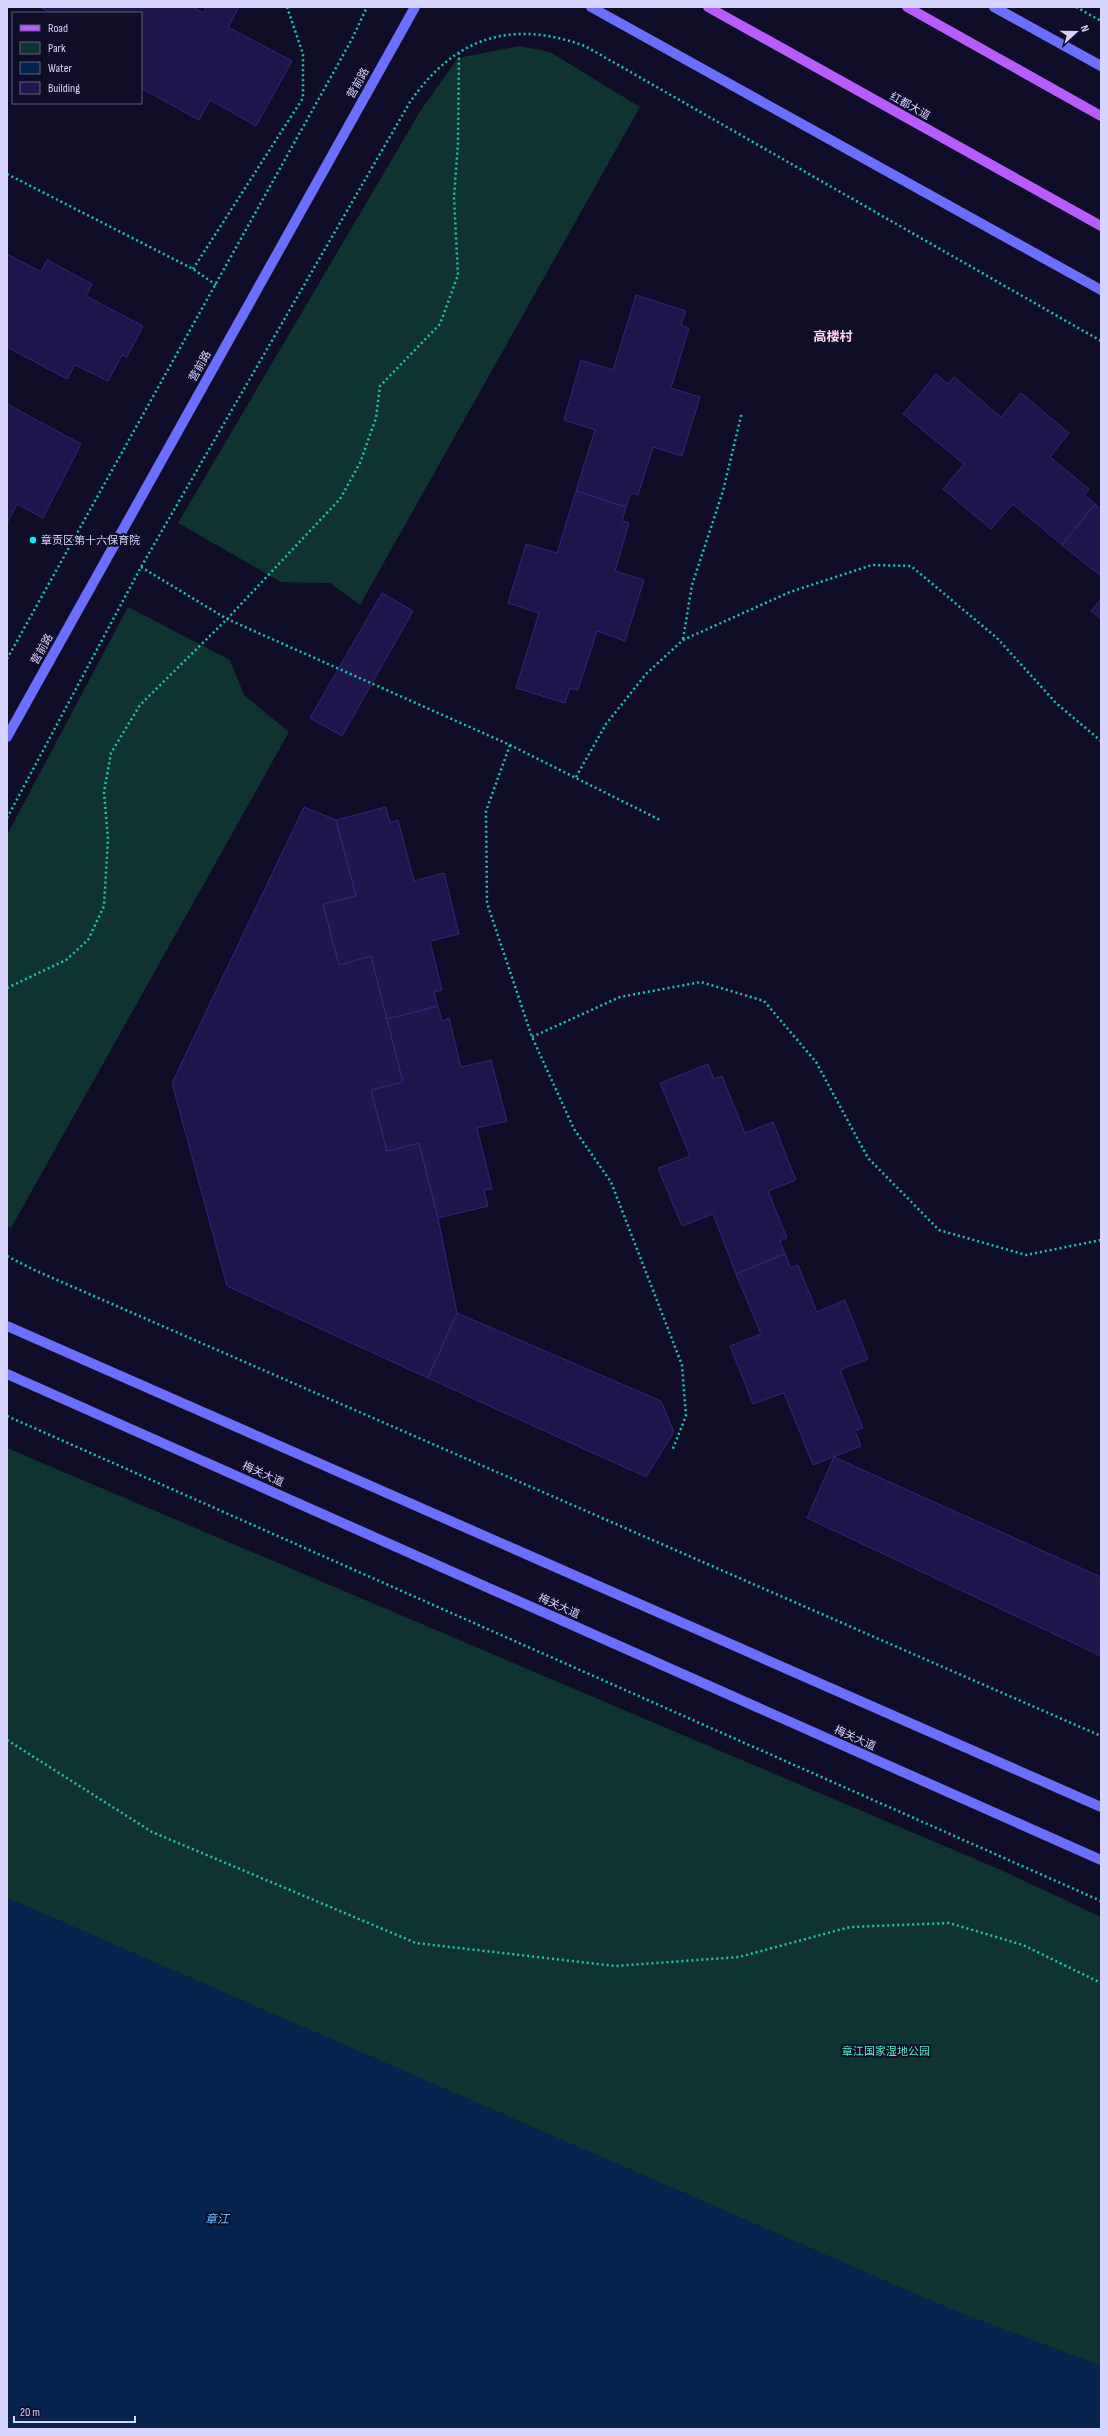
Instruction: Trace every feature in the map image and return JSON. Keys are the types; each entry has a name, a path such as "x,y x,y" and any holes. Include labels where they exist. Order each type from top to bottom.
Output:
{"main road":[{"name":"营前路","path":"7,737 414,7"},
{"path":"591,7 1101,290"},
{"name":"红都大道","path":"708,7 1101,226"},
{"path":"907,7 1101,116"},
{"path":"994,7 1101,66"},
{"path":"7,1326 1101,1807"},
{"name":"梅关大道","path":"7,1374 1101,1860"}],"path":[{"path":"193,269 303,98 303,54 287,7"},
{"path":"7,659 352,39 367,7"},
{"path":"1076,7 1101,21"},
{"path":"7,818 141,567 410,102 425,80 443,62 459,52 489,39 514,34 539,33 562,38 585,46 1101,341"},
{"path":"7,988 66,960 88,940 104,906 108,839 104,792 111,753 140,706 227,619 340,499 360,463 376,418 380,386 440,324 458,274 454,197 458,143 459,52"},
{"path":"7,174 193,269 216,285"},
{"path":"683,640 692,585 723,491 742,412"},
{"path":"576,776 606,724 646,674 683,640 790,592 872,565 911,566 996,638 1056,703 1101,741"},
{"path":"141,567 227,619 510,745 576,776 660,820"},
{"path":"510,745 486,810 487,903 532,1037 574,1129 611,1182 682,1365 686,1416 672,1451"},
{"path":"532,1037 620,997 701,982 764,1000 816,1062 868,1158 939,1230 1026,1255 1101,1240"},
{"path":"7,1256 32,1269 1101,1736"},
{"path":"7,1416 1101,1901"},
{"path":"7,1740 152,1832 416,1943 615,1966 739,1957 850,1927 949,1923 1023,1945 1101,1983"}],"green space":[{"path":"519,46 550,52 640,107 360,605 330,583 281,582 178,523 421,110 458,58"},
{"path":"128,607 230,660 244,695 289,732 11,1228 7,1226 7,835"},
{"name":"章江国家湿地公园","path":"7,1448 1001,1870 1101,1917 1101,2366 952,2310 7,1898"}],"water":[{"name":"章江","path":"7,1898 952,2310 1101,2366 1101,2429 7,2429"}],"building":[{"path":"40,7 193,7 203,13 207,7 239,7 228,27 292,61 256,126 210,100 199,120 142,89 142,12 49,12"},
{"path":"7,254 41,272 47,260 92,284 86,296 143,326 127,357 122,355 108,381 75,365 67,379 7,347"},
{"path":"636,295 686,311 681,325 689,328 671,388 700,397 682,456 653,447 638,495 631,493 626,507 576,491 595,430 564,420 581,360 613,370"},
{"path":"936,374 948,384 954,377 1001,417 1021,393 1069,433 1050,457 1089,489 1084,495 1095,504 1062,545 1013,504 991,529 943,489 964,464 903,414"},
{"path":"7,404 81,444 43,518 17,504 7,523"},
{"path":"576,491 626,507 622,521 629,523 615,571 644,580 625,641 597,631 578,690 570,688 565,703 516,688 539,613 508,603 526,544 557,553"},
{"path":"1095,504 1101,509 1101,576 1062,545"},
{"path":"382,593 413,611 342,736 310,718"},
{"path":"1101,599 1101,619 1091,611"},
{"path":"304,807 336,820 356,896 323,904 339,965 371,956 403,1082 371,1090 387,1151 419,1143 438,1218 457,1313 428,1378 227,1286 172,1083"},
{"path":"386,807 390,823 398,820 414,881 444,873 459,934 430,941 442,990 434,992 438,1006 387,1019 371,956 339,965 323,904 356,896 336,820"},
{"path":"438,1006 442,1021 449,1018 461,1067 491,1060 507,1121 477,1128 492,1189 484,1190 488,1206 438,1218 419,1143 387,1151 371,1090 403,1082 387,1019"},
{"path":"708,1064 714,1079 722,1076 745,1133 773,1122 796,1180 768,1191 787,1238 780,1241 785,1254 736,1274 713,1214 682,1226 658,1168 690,1156 660,1083"},
{"path":"785,1254 791,1268 798,1265 817,1312 845,1300 868,1359 840,1370 863,1428 855,1431 861,1446 813,1465 784,1393 753,1404 730,1346 761,1334 736,1274"},
{"path":"457,1313 661,1401 674,1432 646,1477 428,1378"},
{"path":"834,1457 1101,1577 1101,1656 807,1518"}],"place":[{"name":"章贡区第十六保育院","path":"33,540"}],"district":[{"name":"高楼村","path":"833,337"}]}
